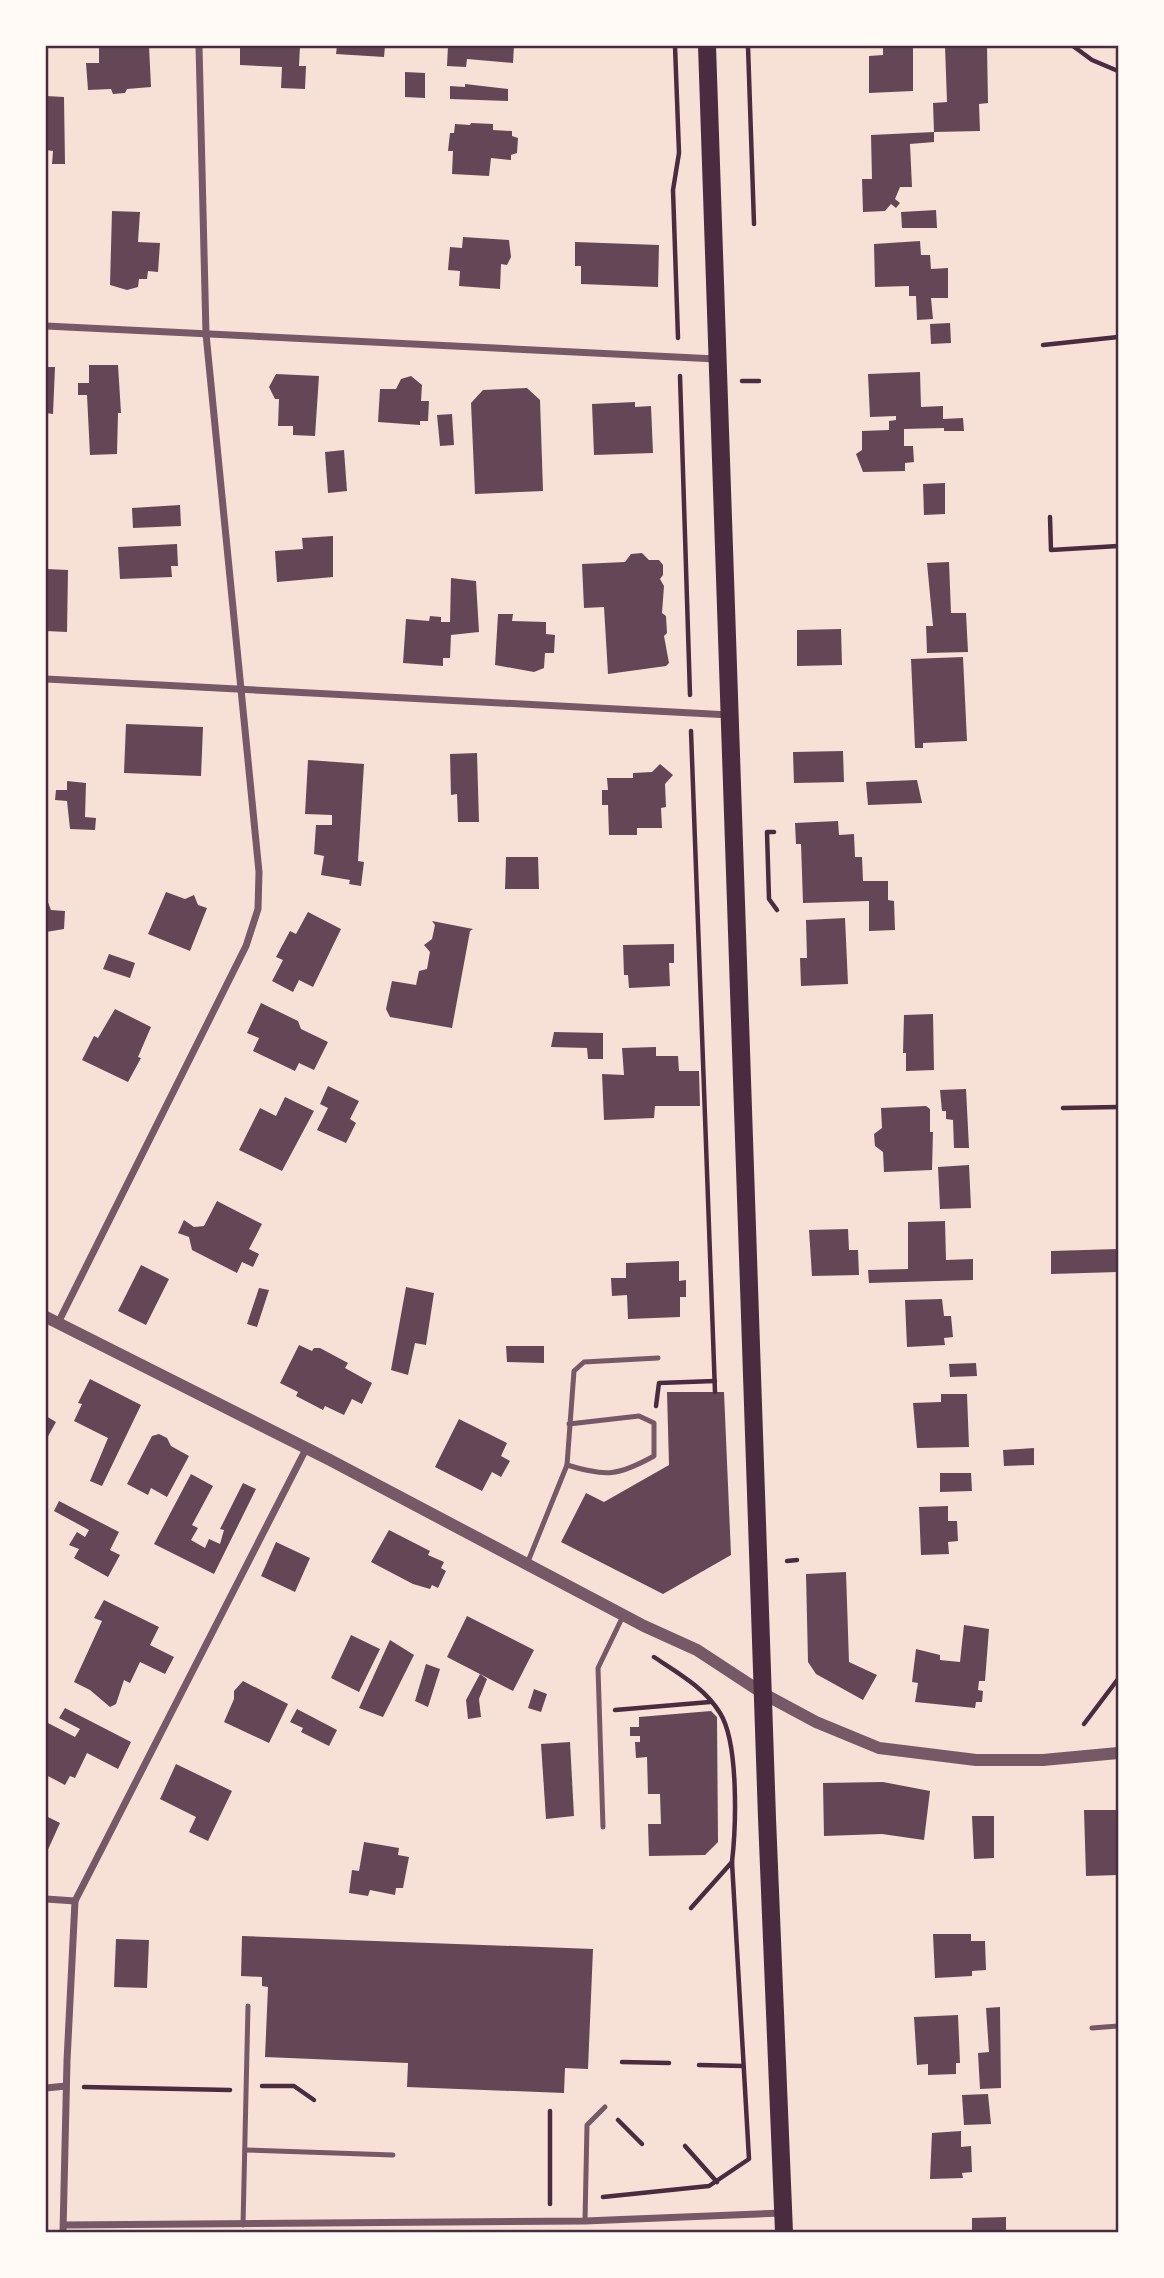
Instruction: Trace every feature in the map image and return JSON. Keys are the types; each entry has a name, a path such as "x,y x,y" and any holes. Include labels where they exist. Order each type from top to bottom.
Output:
{"main road":[{"path":"707,46 784,2232"}],"street":[{"path":"199,46 206,334 259,872 258,909 246,946 52,1320 697,1650 764,1694 816,1722 879,1748 976,1760 1043,1760 1118,1753"},
{"path":"46,326 716,359"},
{"path":"46,679 731,715"},
{"path":"306,1449 75,1901 66,2086 63,2229 585,2221 783,2213"},
{"path":"46,1899 75,1901"},
{"path":"46,2088 66,2086"},
{"path":"585,2221 585,2232"}],"lane":[{"path":"527,1564 567,1465 574,1371 584,1362 658,1358"},
{"path":"567,1465 599,1475 627,1471 654,1456 654,1423 639,1416 569,1424"},
{"path":"603,1827 598,1668 624,1615"},
{"path":"243,2225 248,2006"},
{"path":"1092,2028 1118,2026"},
{"path":"585,2221 587,2125 605,2107"},
{"path":"244,2150 393,2155"}],"path":[{"path":"675,46 679,153 673,190 678,344"},
{"path":"748,46 754,225"},
{"path":"1073,46 1092,60 1118,71"},
{"path":"1043,345 1118,337"},
{"path":"680,376 715,1392"},
{"path":"736,382 759,381"},
{"path":"1050,517 1051,550 1118,546"},
{"path":"775,832 767,832 769,899 777,910"},
{"path":"1063,1108 1118,1107"},
{"path":"654,1423 659,1383 715,1381"},
{"path":"787,1561 797,1560"},
{"path":"615,1634 693,1683 711,1702 728,1728 736,1817 732,1862 748,2159 717,2182 685,2146"},
{"path":"1084,1724 1118,1679"},
{"path":"600,1711 711,1702"},
{"path":"691,1908 732,1862"},
{"path":"622,2062 669,2063"},
{"path":"699,2065 743,2066"},
{"path":"66,2086 246,2090 266,2085 295,2086 314,2101"},
{"path":"605,2107 642,2144"},
{"path":"550,2111 550,2204"}],"building":[{"path":"99,46 149,46 151,87 127,89 125,93 113,94 111,89 88,90 86,63 99,63"},
{"path":"240,46 300,46 299,66 306,66 305,89 281,88 282,67 240,65"},
{"path":"337,46 385,46 384,57 336,54"},
{"path":"448,46 514,46 513,63 467,59 466,67 447,66"},
{"path":"913,46 913,91 869,93 869,56 883,55 883,47"},
{"path":"945,46 987,46 988,103 979,104 980,131 934,132 933,103 947,102"},
{"path":"405,72 425,73 425,98 405,97"},
{"path":"465,84 508,89 508,101 450,99 450,86 465,87"},
{"path":"46,96 64,97 65,164 52,164 53,151 46,150"},
{"path":"455,124 493,124 493,130 512,131 512,136 518,138 517,153 511,155 511,160 491,158 489,176 452,174 453,151 448,151 450,133 454,133"},
{"path":"934,132 934,142 910,144 912,187 900,187 895,199 900,203 896,208 891,204 885,211 863,212 862,179 872,179 871,135"},
{"path":"936,210 937,228 902,228 901,212"},
{"path":"112,211 140,212 138,242 160,243 158,272 148,271 147,279 139,279 138,287 127,290 110,285"},
{"path":"463,237 509,240 511,257 507,265 501,264 500,289 459,286 460,271 448,270 450,247 462,248"},
{"path":"920,241 921,255 930,255 931,269 948,268 948,298 931,298 933,319 917,320 916,296 909,296 909,286 875,287 874,244"},
{"path":"575,242 659,245 658,287 581,284 581,266 575,266"},
{"path":"950,323 951,343 931,344 930,324"},
{"path":"89,365 118,365 121,413 118,413 117,454 90,455 87,395 78,395 78,383 89,383"},
{"path":"46,367 55,367 53,414 46,413"},
{"path":"920,372 921,407 943,406 943,419 963,418 964,431 944,431 944,428 904,429 904,446 913,446 914,462 905,463 905,471 863,472 856,454 862,450 862,431 889,430 889,421 896,420 896,416 870,417 868,374"},
{"path":"276,374 319,376 315,436 293,435 293,426 278,426 279,399 275,399 269,387"},
{"path":"411,376 422,385 421,401 429,401 428,421 420,421 420,425 378,422 380,389 396,389 401,379"},
{"path":"527,388 540,400 543,491 475,494 471,403 483,390"},
{"path":"635,402 635,407 651,406 653,453 594,455 592,404"},
{"path":"452,414 454,445 440,446 437,415"},
{"path":"344,450 347,491 328,493 325,452"},
{"path":"945,483 945,514 924,515 923,484"},
{"path":"180,505 181,526 133,528 132,508"},
{"path":"333,536 333,577 277,582 275,551 303,549 302,538"},
{"path":"177,544 178,566 171,566 172,577 120,579 118,547"},
{"path":"642,553 649,560 659,560 663,565 660,579 664,586 662,613 666,616 667,633 664,636 669,663 666,666 608,674 604,607 584,608 582,564 625,562 631,554"},
{"path":"949,562 951,613 966,613 968,652 927,653 926,626 933,626 927,563"},
{"path":"46,569 68,570 67,632 46,631"},
{"path":"451,578 476,581 479,632 451,635 450,658 443,658 443,666 403,663 406,619 429,621 430,616 441,617 441,622 450,622"},
{"path":"498,614 513,614 512,621 546,622 546,634 555,635 554,653 545,653 544,668 534,672 495,665"},
{"path":"841,629 842,665 797,666 797,630"},
{"path":"963,657 967,741 923,743 923,748 915,748 911,659"},
{"path":"126,724 203,727 201,776 124,773"},
{"path":"843,751 844,782 794,783 793,752"},
{"path":"477,753 479,822 458,822 457,794 451,795 450,754"},
{"path":"308,760 364,764 358,861 364,862 361,886 349,884 350,880 321,875 324,856 314,854 316,825 332,825 332,815 305,814"},
{"path":"660,764 673,775 665,784 666,807 661,808 662,828 637,828 637,835 609,835 608,805 602,805 602,790 608,790 607,778 633,778 633,773 652,772"},
{"path":"917,780 922,803 868,805 866,782"},
{"path":"67,781 86,783 85,817 96,818 95,830 70,829 67,801 55,800 56,790 67,790"},
{"path":"838,821 839,835 854,834 855,857 862,857 863,881 888,881 888,900 894,901 895,930 869,931 869,901 803,903 801,844 796,844 795,823"},
{"path":"506,857 538,857 539,889 505,889"},
{"path":"166,892 185,899 194,895 198,905 207,908 190,951 148,934"},
{"path":"46,897 51,910 65,911 64,929 46,932"},
{"path":"308,912 341,929 313,987 299,980 293,992 272,981 283,960 276,957 290,931 296,934"},
{"path":"845,918 848,984 801,986 800,958 807,958 806,920"},
{"path":"432,921 473,929 470,931 452,1028 390,1017 386,1009 392,981 416,985 419,971 427,969 430,952 424,945 432,939 435,925"},
{"path":"674,944 674,963 669,963 670,986 629,988 628,975 624,975 623,945"},
{"path":"109,954 135,963 130,978 103,969"},
{"path":"261,1003 298,1021 301,1029 328,1042 314,1070 299,1063 295,1071 253,1051 259,1038 247,1033"},
{"path":"115,1009 151,1027 138,1057 141,1058 128,1082 82,1060 94,1036 98,1038"},
{"path":"933,1014 934,1070 906,1071 906,1053 903,1053 904,1015"},
{"path":"554,1032 603,1033 603,1059 588,1059 587,1048 551,1047"},
{"path":"656,1047 656,1056 678,1056 679,1071 699,1071 700,1106 655,1106 654,1118 604,1120 602,1074 624,1075 622,1048"},
{"path":"328,1086 359,1101 350,1119 356,1123 346,1143 317,1130 328,1108 320,1104"},
{"path":"966,1089 969,1148 954,1148 953,1120 946,1119 946,1111 942,1111 940,1090"},
{"path":"285,1097 314,1111 282,1171 239,1150 260,1108 276,1116"},
{"path":"926,1106 930,1109 930,1132 933,1132 932,1170 884,1172 883,1152 875,1146 874,1134 882,1128 881,1108"},
{"path":"969,1165 971,1208 940,1209 938,1167"},
{"path":"217,1201 262,1224 249,1249 259,1254 253,1267 242,1262 237,1273 192,1250 189,1237 178,1233 184,1220 194,1227 204,1226"},
{"path":"945,1221 946,1260 973,1259 973,1280 869,1283 868,1270 908,1269 908,1222"},
{"path":"848,1229 849,1250 858,1250 859,1275 812,1276 809,1230"},
{"path":"1118,1249 1118,1272 1051,1274 1051,1251"},
{"path":"679,1261 679,1281 686,1280 686,1297 680,1297 680,1317 628,1319 627,1295 612,1296 611,1278 626,1278 626,1263"},
{"path":"141,1265 169,1279 146,1325 118,1311"},
{"path":"406,1287 434,1293 426,1345 415,1343 408,1375 391,1370"},
{"path":"259,1288 269,1290 257,1327 247,1324"},
{"path":"942,1299 944,1316 951,1316 953,1337 944,1338 945,1345 907,1347 905,1300"},
{"path":"299,1345 312,1351 314,1348 320,1348 348,1363 345,1368 372,1383 362,1404 352,1399 344,1415 325,1406 323,1410 296,1396 298,1392 280,1383"},
{"path":"506,1346 544,1346 544,1363 507,1362"},
{"path":"976,1363 977,1376 950,1377 949,1364"},
{"path":"90,1379 141,1405 102,1486 90,1481 108,1438 74,1421 82,1404 78,1403"},
{"path":"667,1392 724,1392 731,1555 663,1594 561,1542 586,1493 604,1502 669,1465"},
{"path":"941,1394 967,1394 969,1447 917,1448 913,1403 941,1402"},
{"path":"46,1416 56,1422 46,1440"},
{"path":"459,1419 507,1443 501,1456 510,1461 501,1477 492,1472 482,1491 435,1467"},
{"path":"159,1434 167,1438 171,1446 189,1456 167,1497 151,1488 148,1495 127,1484 152,1436"},
{"path":"1034,1448 1034,1465 1004,1466 1003,1450"},
{"path":"940,1473 971,1473 972,1491 940,1492"},
{"path":"191,1474 213,1486 192,1525 198,1528 191,1540 205,1548 209,1539 220,1544 224,1530 220,1529 243,1483 256,1489 214,1574 154,1544"},
{"path":"59,1501 119,1532 110,1550 120,1555 108,1577 74,1558 79,1549 69,1545 77,1532 85,1537 89,1530 54,1511"},
{"path":"948,1506 948,1521 957,1521 958,1541 948,1542 949,1554 921,1555 919,1507"},
{"path":"389,1530 430,1551 428,1555 444,1562 441,1568 446,1571 438,1588 432,1585 430,1589 413,1584 371,1562"},
{"path":"276,1542 310,1558 295,1592 261,1576"},
{"path":"846,1572 849,1662 877,1675 863,1700 816,1674 808,1662 806,1574"},
{"path":"104,1600 159,1627 150,1645 174,1657 165,1674 140,1662 130,1683 124,1680 116,1704 110,1707 90,1690 74,1682 102,1621 94,1618"},
{"path":"467,1616 534,1650 513,1691 447,1657"},
{"path":"964,1625 989,1629 985,1681 979,1681 978,1690 983,1691 982,1702 976,1702 975,1708 915,1702 918,1683 912,1682 916,1649 940,1655 940,1660 960,1662"},
{"path":"351,1635 380,1649 359,1692 331,1678"},
{"path":"390,1640 414,1655 383,1717 359,1708"},
{"path":"426,1664 440,1669 428,1707 415,1701"},
{"path":"480,1674 487,1679 479,1699 481,1717 468,1719 466,1700"},
{"path":"243,1681 288,1704 269,1743 224,1722 234,1699 234,1691"},
{"path":"534,1689 547,1694 541,1712 528,1708"},
{"path":"65,1708 131,1742 118,1769 87,1753 75,1778 70,1776 65,1785 46,1775 46,1722 75,1737 80,1729 59,1718"},
{"path":"297,1709 337,1730 329,1746 301,1732 303,1728 290,1722"},
{"path":"711,1711 717,1717 718,1842 705,1855 649,1856 648,1824 661,1824 660,1794 648,1794 647,1757 636,1758 635,1742 640,1742 640,1736 630,1736 630,1727 639,1727 639,1717"},
{"path":"570,1742 574,1816 546,1819 541,1744"},
{"path":"176,1764 232,1791 208,1841 189,1832 196,1817 160,1799"},
{"path":"883,1782 930,1791 924,1840 882,1834 824,1836 823,1783"},
{"path":"1084,1810 1118,1810 1118,1875 1086,1876"},
{"path":"46,1816 60,1823 46,1854"},
{"path":"972,1816 994,1816 994,1858 974,1859"},
{"path":"364,1842 399,1848 398,1855 409,1857 403,1888 396,1888 395,1895 370,1890 368,1896 349,1893 352,1870 359,1871"},
{"path":"933,1934 971,1934 971,1941 985,1941 986,1970 972,1971 972,1976 935,1978"},
{"path":"242,1936 593,1949 588,2069 565,2068 564,2093 407,2087 408,2063 265,2057 268,1987 262,1986 262,1977 241,1976"},
{"path":"116,1939 149,1940 147,1988 114,1987"},
{"path":"1000,2007 1001,2088 980,2089 978,2053 989,2052 986,2008"},
{"path":"958,2015 960,2063 956,2063 956,2074 928,2075 928,2064 917,2065 914,2017"},
{"path":"988,2094 991,2124 964,2125 962,2095"},
{"path":"961,2131 961,2147 971,2146 972,2172 962,2173 963,2178 930,2179 932,2133"},
{"path":"1006,2217 1006,2232 972,2232 972,2218"}]}
